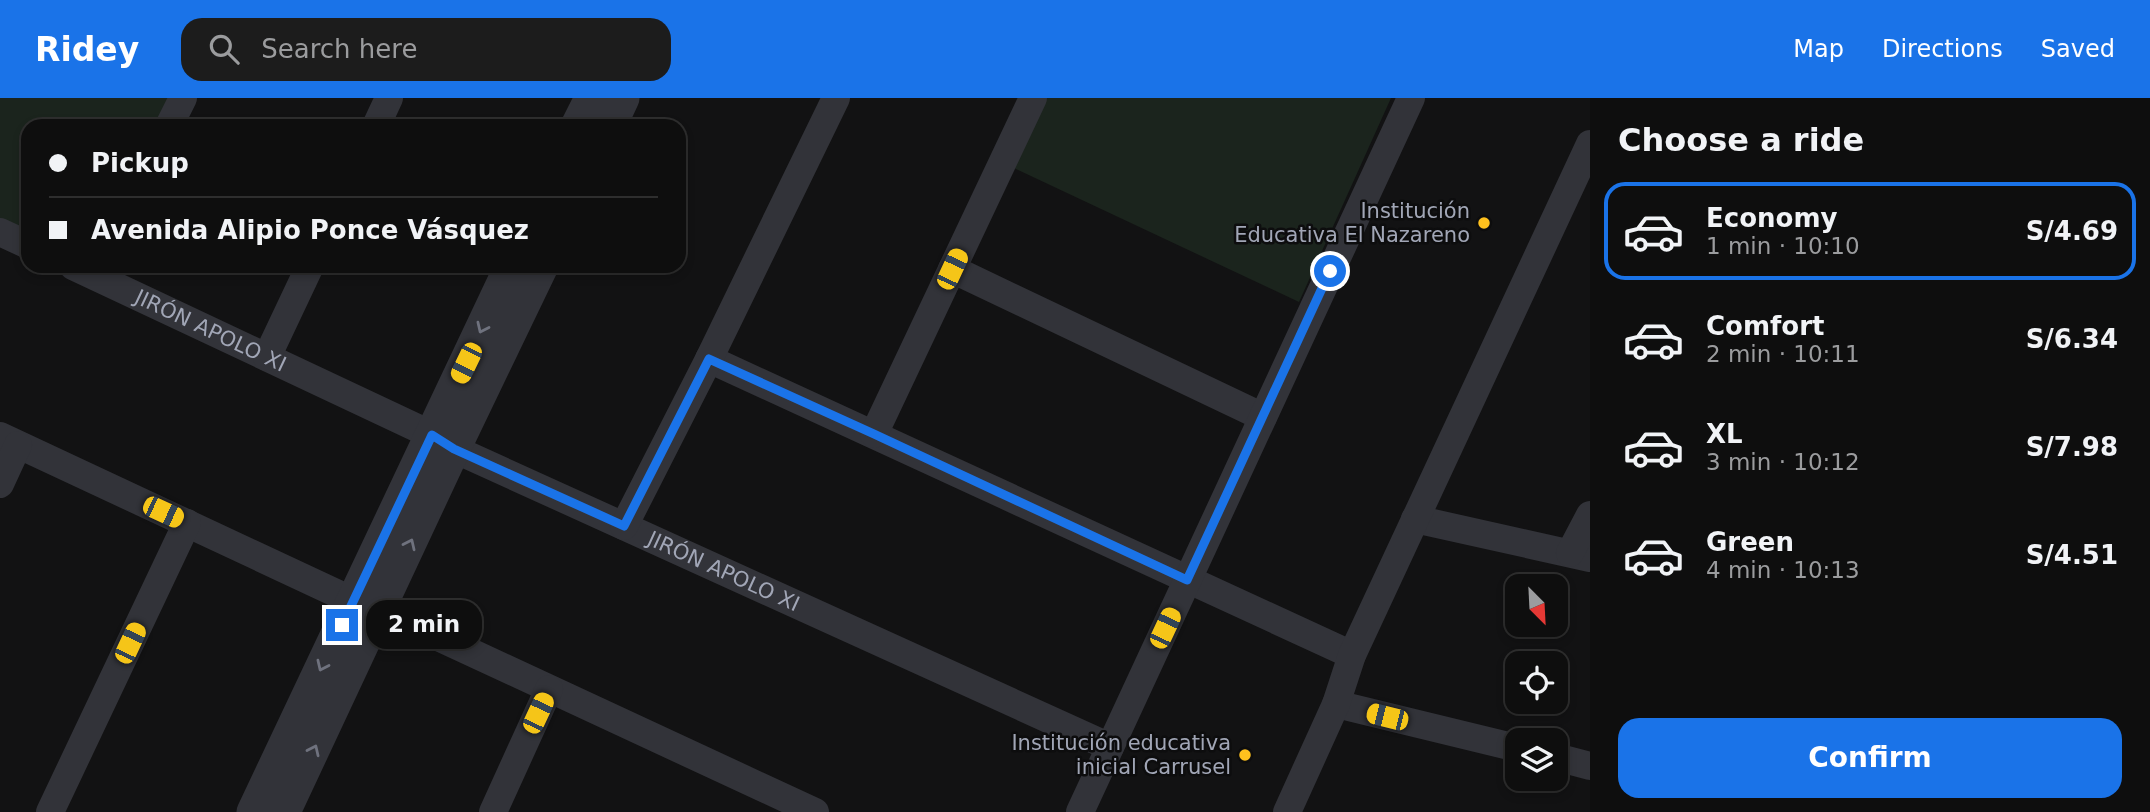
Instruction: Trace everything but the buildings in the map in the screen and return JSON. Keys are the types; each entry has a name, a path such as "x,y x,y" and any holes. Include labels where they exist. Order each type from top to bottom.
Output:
{"street":[{"path":"172,119 183,98"},
{"path":"379,119 389,98"},
{"path":"581,119 591,98"},
{"path":"613,119 623,98"},
{"path":"624,526 836,98"},
{"path":"874,434 1033,98"},
{"path":"1080,812 1410,98"},
{"path":"1287,812 1335,704 1352,654 1590,144"},
{"path":"0,232 21,242"},
{"path":"952,269 1263,417"},
{"name":"JIRÓN APOLO XI","path":"96,273 443,442 1110,747"},
{"path":"267,357 307,273"},
{"path":"253,812 366,606 443,442 508,273"},
{"path":"443,442 538,273"},
{"path":"709,359 1352,654"},
{"path":"0,484 9,440 814,812"},
{"path":"1415,519 1580,556 1590,515"},
{"path":"50,812 187,523"},
{"path":"285,812 366,606"},
{"path":"493,812 549,689"},
{"path":"1335,704 1505,745"},
{"path":"1568,760 1590,766"}],"shaded area":[{"path":"0,98 170,98 160,119 21,119 21,231 0,221"},
{"path":"1047,98 1391,98 1299,302 1014,168"}],"place":[{"name":"Institución Educativa El Nazareno","path":"1484,223"},
{"name":"Institución educativa inicial Carrusel","path":"1245,755"}],"route":[{"path":"342,625 432,435 454,449 624,526 709,359 1187,580 1330,271"}]}
